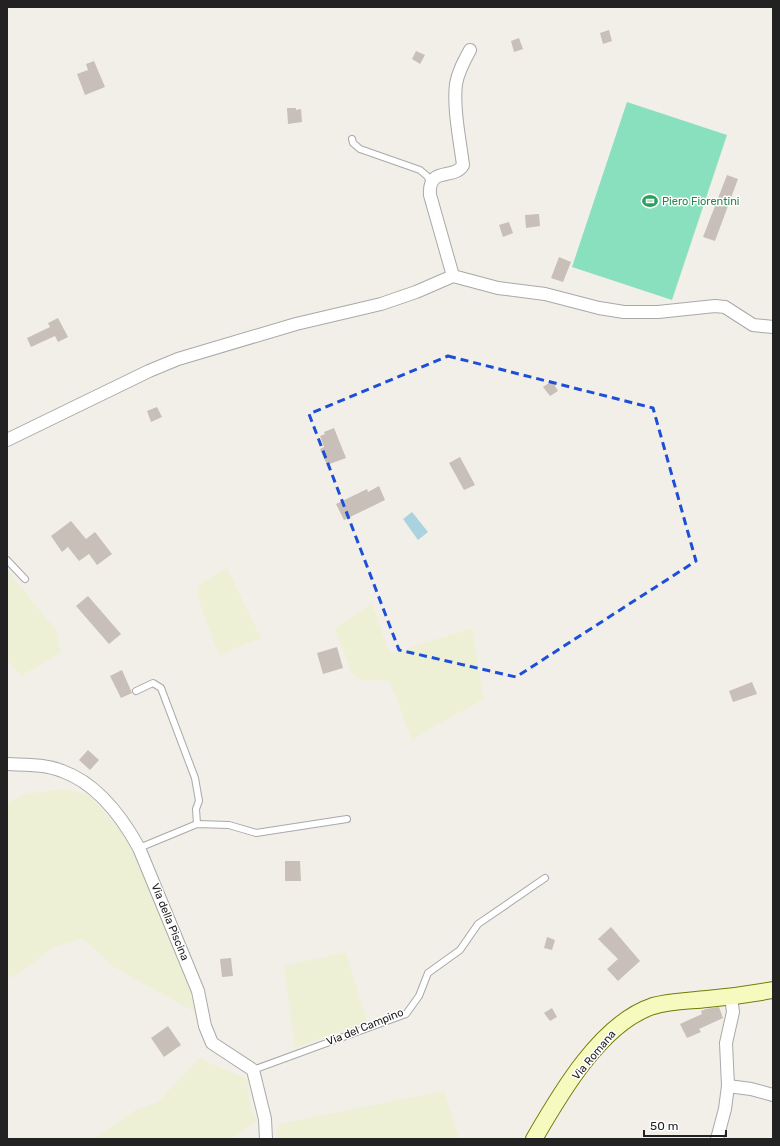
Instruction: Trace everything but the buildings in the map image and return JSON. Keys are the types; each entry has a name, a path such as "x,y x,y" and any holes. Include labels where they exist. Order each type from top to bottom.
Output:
{"street":[{"path":"453,276 430,195 430,182 434,178 457,171 463,165 457,124 456,85 462,64 470,50"},
{"path":"7,440 149,371 178,359 289,326 389,302 453,276 498,288 545,294 599,308 624,312 658,312 715,306 725,307 753,325 773,327"},
{"name":"Via della Piscina","path":"7,764 62,770 80,780 99,795 128,827 139,848 198,991 205,1026 212,1044 253,1070"},
{"name":"Via Romana","path":"534,1139 584,1063 605,1038 628,1019 641,1011 665,1003 731,997 773,990"},
{"path":"717,1139 725,1109 728,1086 726,1043 733,1012 731,997"},
{"path":"253,1070 265,1120 266,1139"},
{"path":"728,1086 751,1089 773,1095"}],"lane":[{"path":"352,139 354,144 360,149 420,170 427,176 430,182"},
{"path":"7,560 25,579"},
{"path":"136,691 153,683 162,688 195,778 199,801 196,809 197,824"},
{"path":"139,848 197,824 229,825 256,832 347,819"},
{"name":"Via del Campino","path":"253,1070 406,1014 419,996 428,974 460,950 478,924 545,878"}],"highlighted area":[{"path":"448,356 653,408 696,561 516,677 399,650 309,414"}],"green space":[{"name":"Piero Fiorentini","path":"627,102 727,135 672,300 572,267"},
{"path":"227,568 261,638 219,655 198,599 199,584"},
{"path":"7,570 56,630 61,652 21,676 7,660"},
{"path":"372,604 390,654 472,628 484,699 433,727 412,741 390,681 360,680 351,672 335,628"},
{"path":"64,789 89,795 127,838 194,993 195,1012 112,966 83,938 54,947 13,978 7,973 7,803 26,794"},
{"path":"346,952 367,1022 295,1048 284,966"},
{"path":"199,1058 247,1079 250,1105 257,1122 230,1139 95,1139 135,1110 158,1102"},
{"path":"444,1091 459,1139 277,1139 276,1131 279,1124"}],"water":[{"path":"412,512 428,532 418,540 403,519"}],"place":[{"name":"Piero Fiorentini","path":"650,201"}]}
